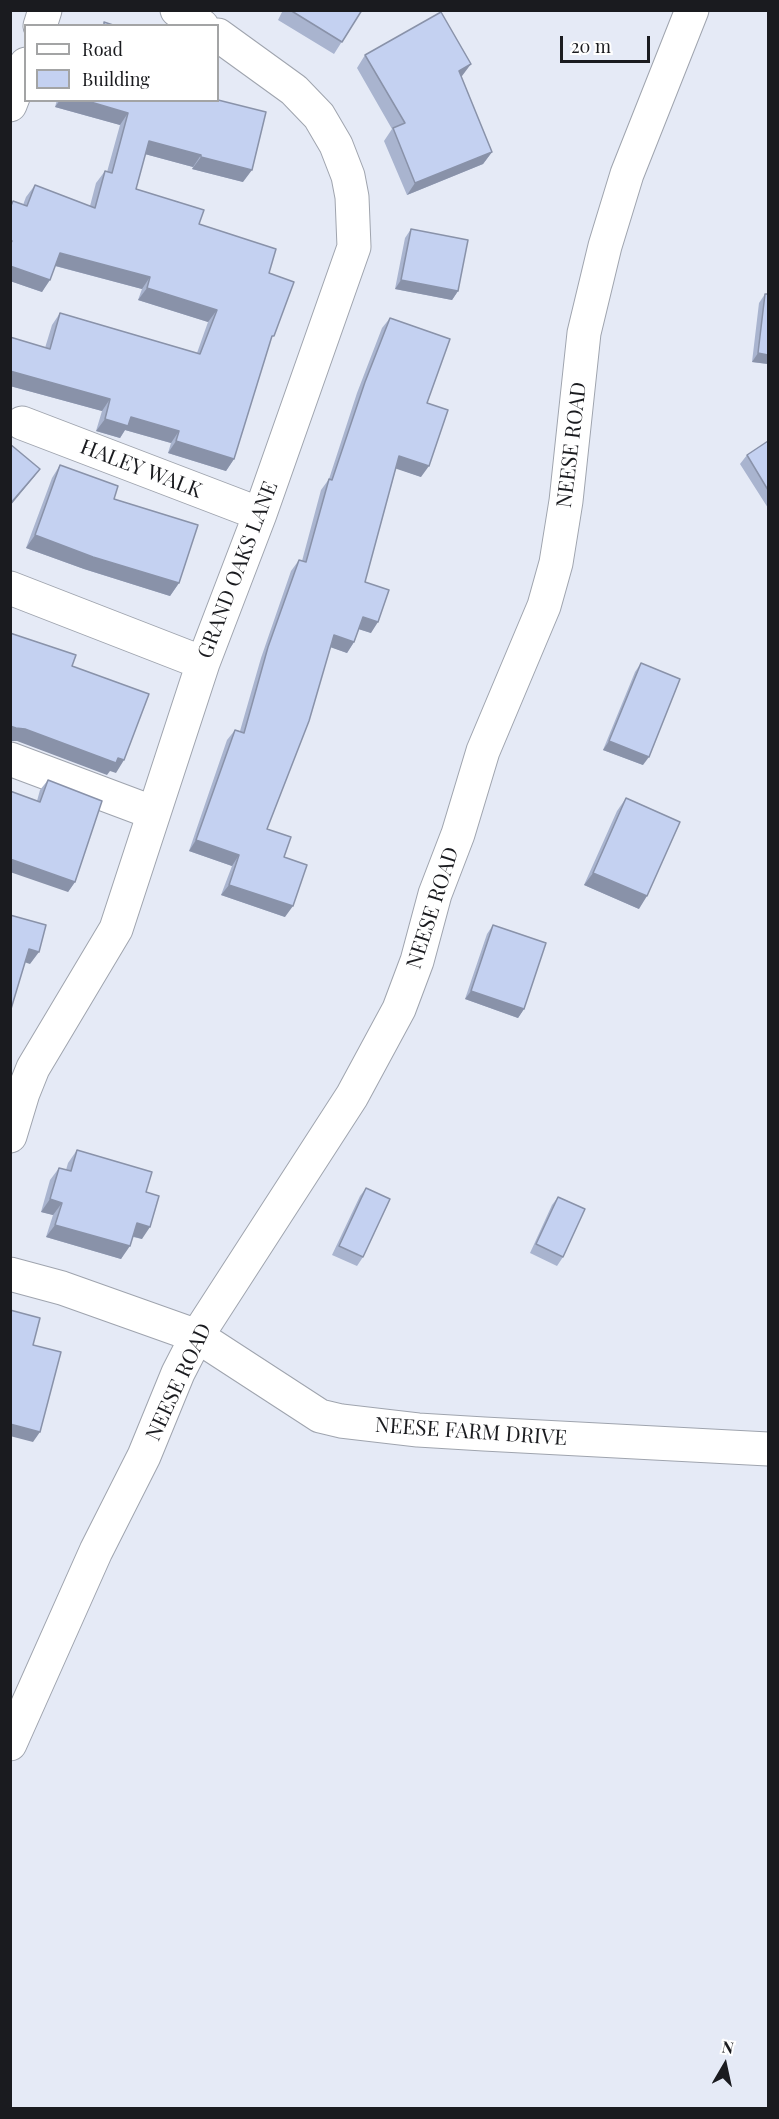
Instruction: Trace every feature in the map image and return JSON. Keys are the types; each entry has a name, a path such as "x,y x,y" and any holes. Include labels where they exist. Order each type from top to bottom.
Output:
{"street":[{"path":"177,10 199,24"},
{"name":"NEESE ROAD","path":"10,1744 96,1551 144,1456 178,1373 197,1336 352,1096 399,1009 417,961 435,894 458,834 483,751 544,606 556,563 566,501 584,333 605,246 627,174 692,10"},
{"name":"GRAND OAKS LANE","path":"10,1136 23,1093 22,1064 116,929 203,663 260,514 354,247 352,196 348,176 336,145 319,116 294,90 219,36"},
{"path":"10,105 24,69"},
{"name":"HALEY WALK","path":"22,423 260,514"},
{"path":"10,588 203,663"},
{"path":"10,759 154,813"},
{"name":"NEESE FARM DRIVE","path":"10,1274 62,1288 197,1336 320,1416 342,1421 417,1430 768,1449"}],"building":[{"path":"290,10 362,10 342,42"},
{"path":"441,12 471,64 459,71 492,152 415,183 393,128 405,123 365,55"},
{"path":"219,100 266,112 252,170 149,141 136,189 204,210 199,224 276,249 269,273 294,282 274,336 272,336 234,459 176,441 179,431 131,417 128,426 105,419 110,399 10,371 10,337 50,349 60,313 200,354 217,310 147,288 150,277 60,253 50,280 10,266 12,241 10,241 10,208 13,201 27,206 35,185 95,208 105,171 112,173 128,113 91,102"},
{"path":"411,229 468,240 458,291 401,280"},
{"path":"765,294 768,294 768,355 758,353"},
{"path":"390,318 450,339 427,403 448,410 429,466 399,456 365,582 389,590 378,622 363,617 354,642 334,635 309,721 267,829 291,837 284,857 307,865 293,906 229,885 239,855 196,840 235,730 244,733 268,647 299,560 306,562 329,479 332,480 365,382"},
{"path":"768,441 768,490 747,455"},
{"path":"10,444 40,469 10,504"},
{"path":"60,465 118,486 114,499 198,525 179,583 93,557 35,535"},
{"path":"10,633 76,655 72,666 149,694 124,760 118,758 116,763 25,729 10,726"},
{"path":"641,663 680,679 649,757 609,741"},
{"path":"48,780 102,801 75,882 10,859 10,791 40,802"},
{"path":"626,798 680,822 647,896 593,873"},
{"path":"10,915 46,925 39,952 29,949 11,1009 10,1009"},
{"path":"493,925 546,943 524,1009 471,991"},
{"path":"77,1150 152,1172 146,1192 159,1196 150,1227 137,1223 130,1246 55,1225 62,1203 50,1199 59,1168 71,1171"},
{"path":"366,1188 390,1199 363,1257 339,1246"},
{"path":"558,1197 585,1209 563,1257 536,1244"},
{"path":"10,1310 40,1318 33,1345 61,1352 40,1432 10,1424"}]}
